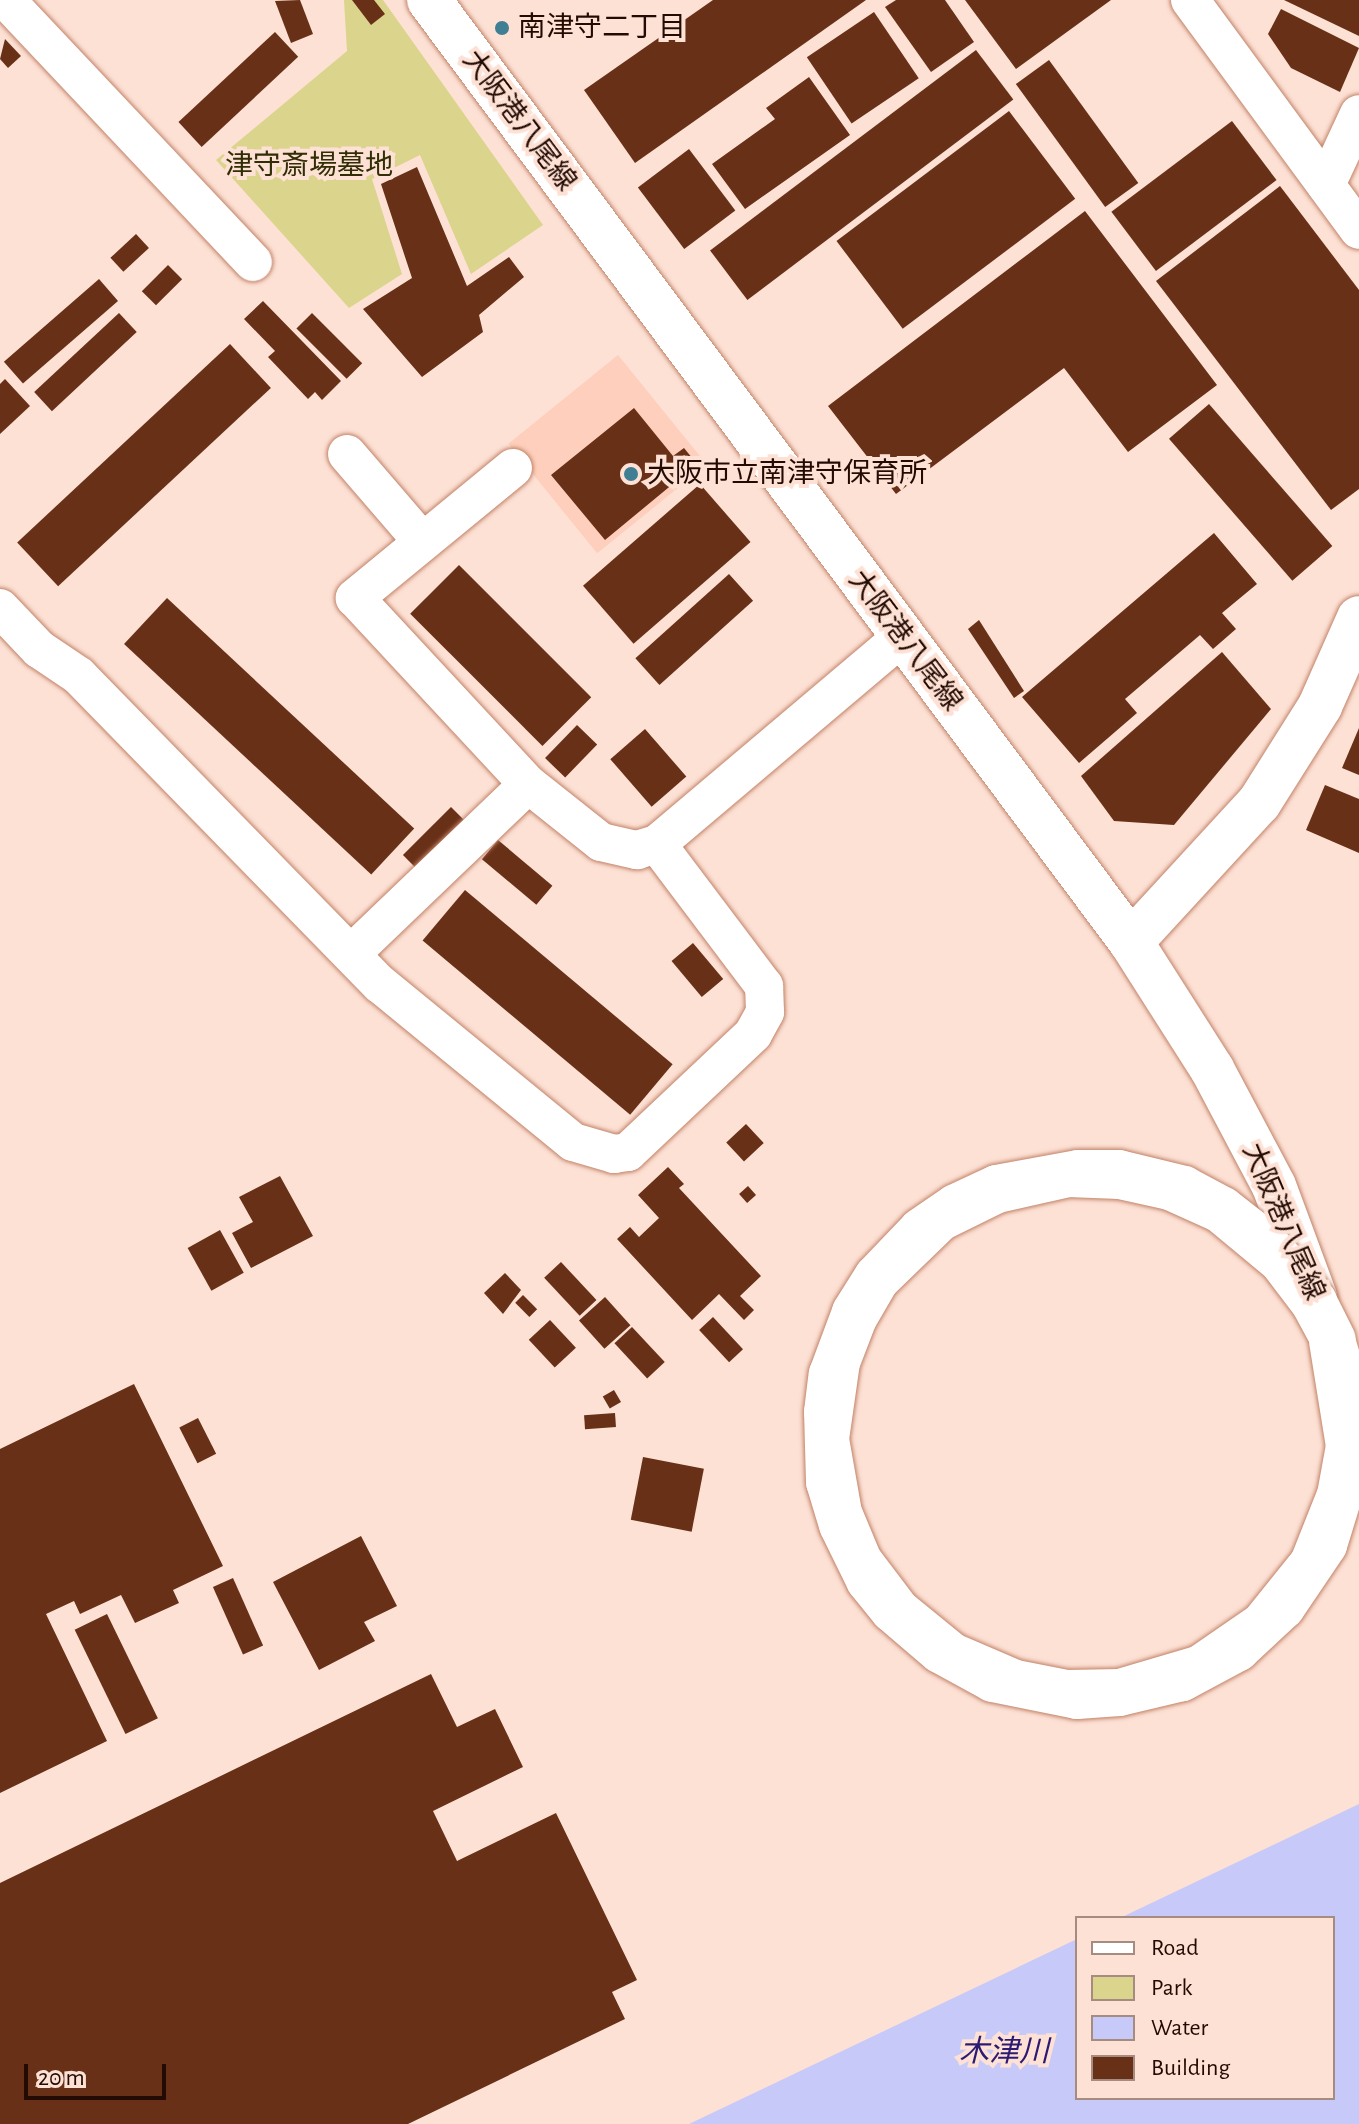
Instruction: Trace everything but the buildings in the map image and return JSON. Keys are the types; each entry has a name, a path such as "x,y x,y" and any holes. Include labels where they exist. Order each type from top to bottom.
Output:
{"main road":[{"name":"大阪港八尾線","path":"429,0 901,638 1131,942 1212,1069 1274,1186 1331,1341 1348,1446 1339,1495 1312,1563 1263,1624 1201,1667 1120,1691 1067,1692 1003,1678 952,1655 898,1611 860,1561 840,1513 827,1439 838,1362 855,1318 877,1280 940,1219 997,1191 1068,1175 1120,1177 1170,1188 1221,1211 1281,1261 1313,1303 1333,1340 1345,1380 1349,1446 1340,1496 1325,1545 1289,1601 1238,1649 1182,1679 1130,1692 1077,1697 993,1680 940,1651 892,1610 868,1580 841,1525 828,1482 826,1412 831,1374 854,1312 883,1269 921,1230 975,1196 1017,1181 1067,1172 1119,1172 1184,1188 1223,1209 1264,1241 1300,1281 1315,1302 1334,1340 1359,1409"},
{"path":"1131,942 1259,803 1320,706 1359,618"}],"street":[{"path":"6,0 253,262"},
{"path":"1190,0 1359,230"},
{"path":"1326,185 1359,114"},
{"path":"347,454 421,540"},
{"path":"513,468 360,587 359,609 528,784 601,842 637,850 657,844 901,638"},
{"path":"0,608 39,649 79,676 351,954 573,1142 599,1154 628,1152 753,1034 766,999 764,986 657,844"},
{"path":"351,954 528,784"}],"shaded area":[{"path":"618,355 707,465 597,553 508,444"}],"green space":[{"name":"津守斎場墓地","path":"344,0 383,0 543,225 471,274 420,155 372,179 402,274 349,308 216,160 347,51"}],"water":[{"name":"木津川","path":"1359,1804 1359,2124 689,2124 1075,1940 1075,2100 1335,2100 1335,1916 1124,1916"}],"place":[{"name":"南津守二丁目","path":"502,28"},
{"name":"大阪市立南津守保育所","path":"631,474"}]}
